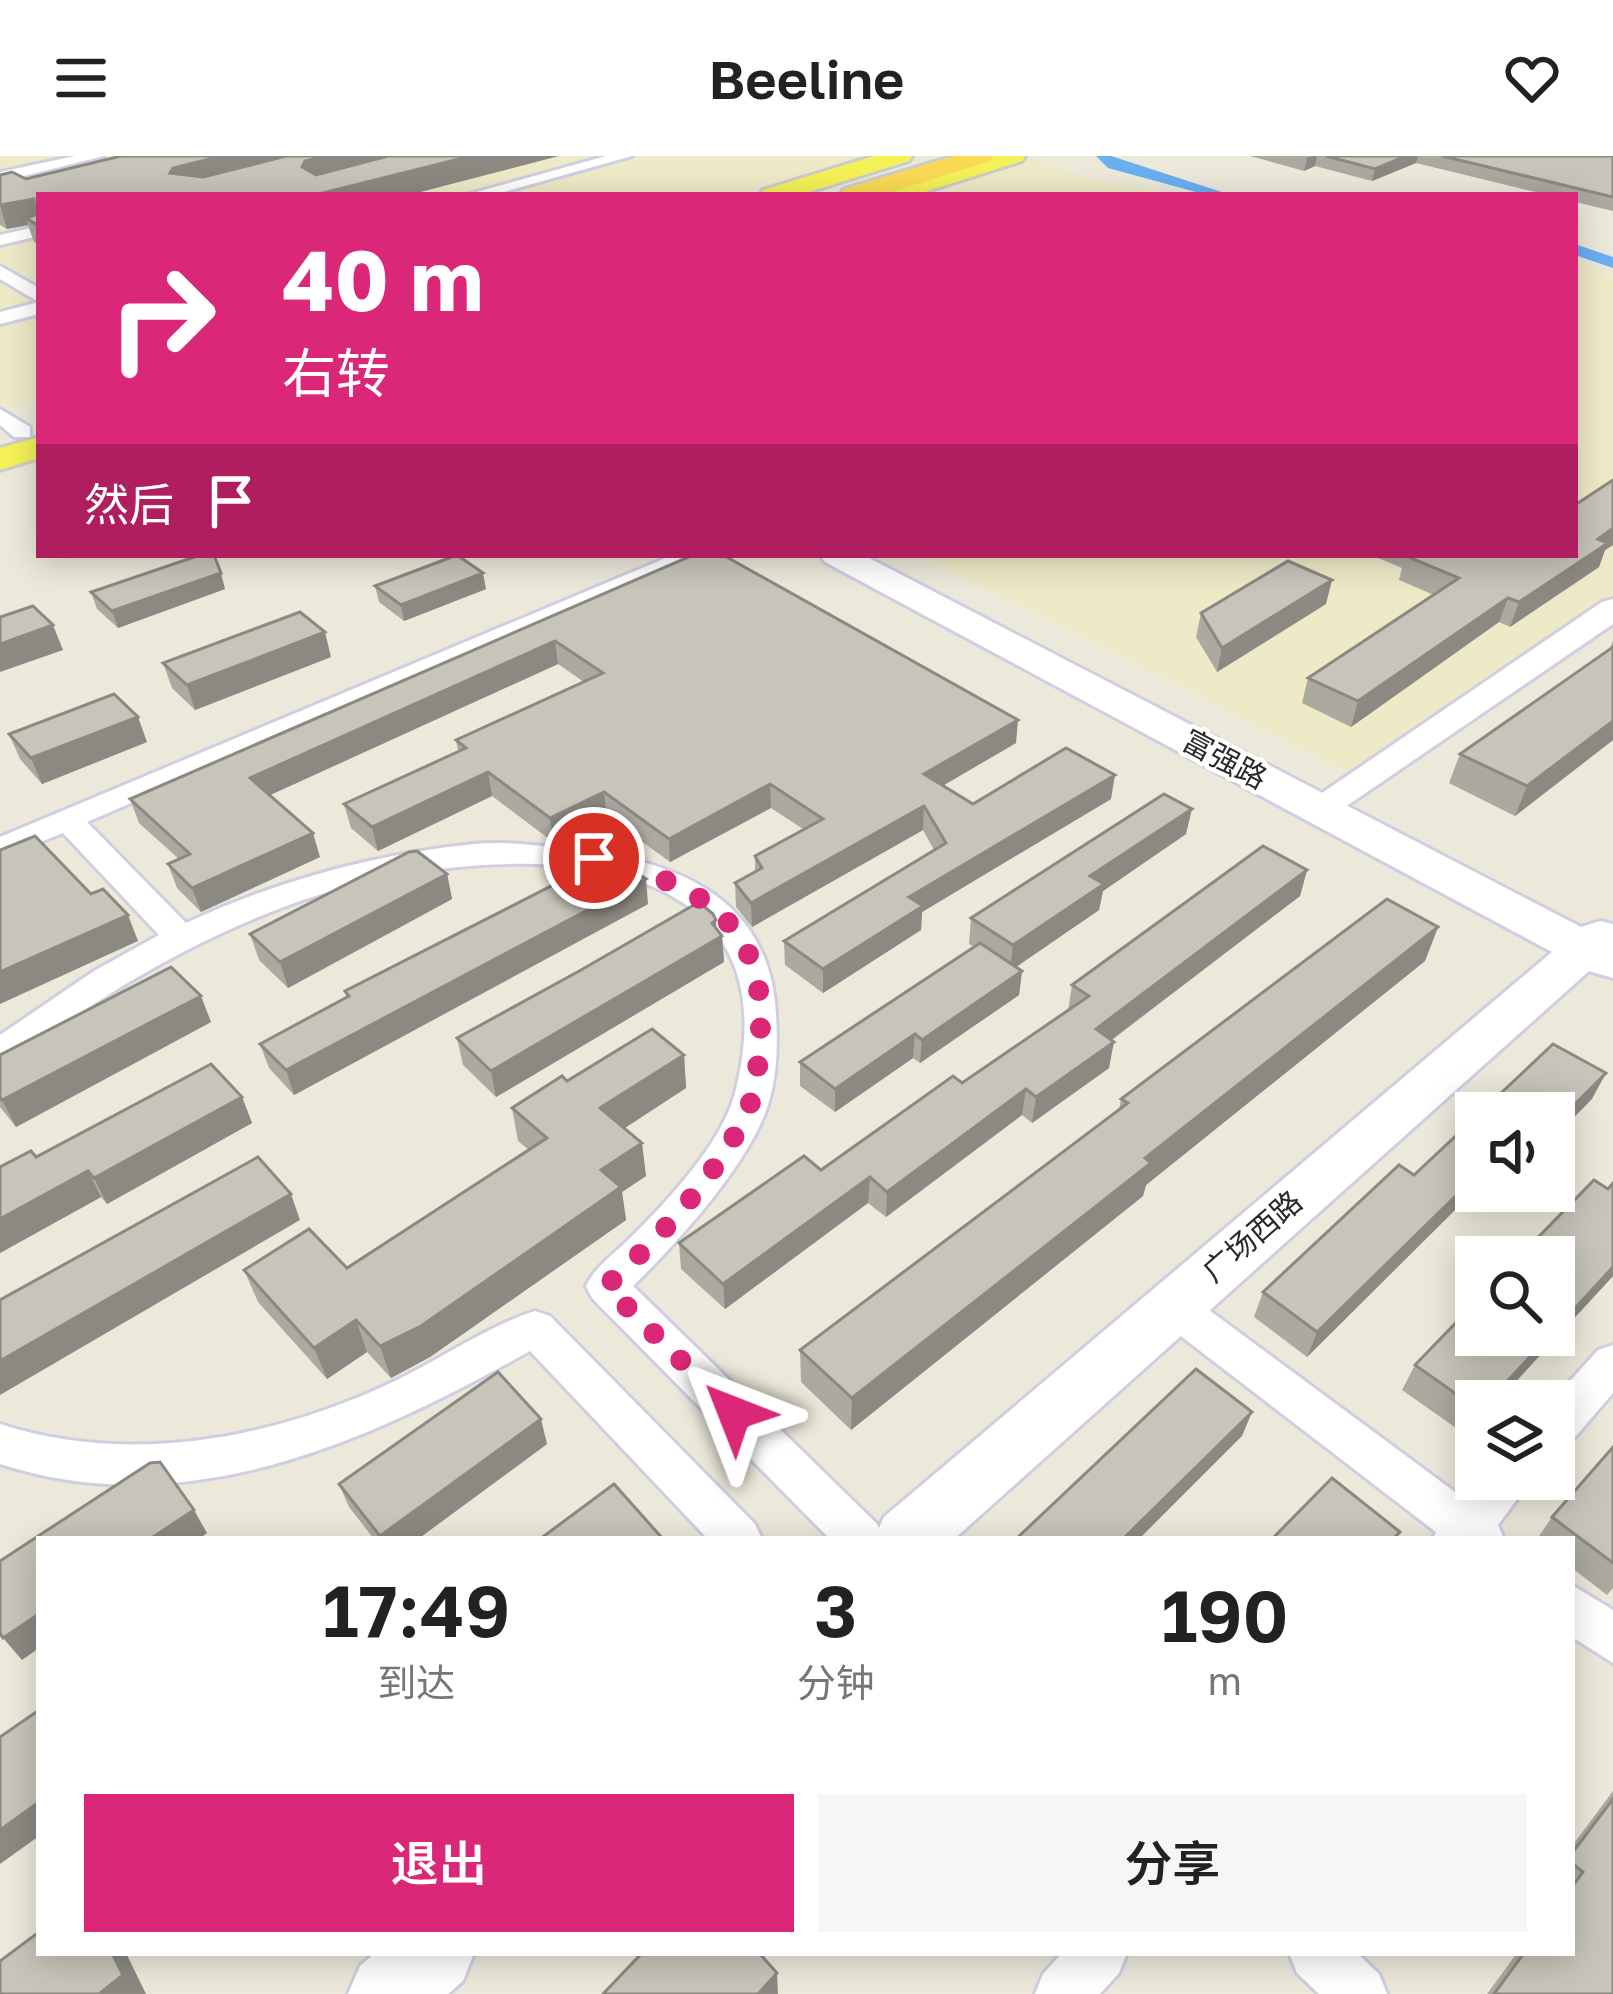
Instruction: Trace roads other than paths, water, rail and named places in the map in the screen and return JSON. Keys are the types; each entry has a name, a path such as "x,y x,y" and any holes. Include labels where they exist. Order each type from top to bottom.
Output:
{"highway":[{"path":"819,192 936,156"},
{"path":"864,192 981,156"}],"main road":[{"path":"782,192 900,156"},
{"path":"899,192 1013,156"},
{"name":"富强路","path":"843,558 1329,802"},
{"name":"富强路","path":"874,558 1603,948"},
{"name":"广场西路","path":"910,1536 1171,1305 1603,948"},
{"path":"388,1994 432,1956"}],"street":[{"path":"0,177 96,156"},
{"path":"485,192 612,157"},
{"path":"0,240 36,232"},
{"path":"6,267 36,293"},
{"path":"0,848 687,558"},
{"path":"1329,802 1613,610"},
{"path":"68,819 180,938"},
{"path":"0,1053 46,1015 180,938 283,897 391,865 476,853 594,858 646,871 694,892 726,918 749,947 763,1001 759,1060 747,1113 664,1233 606,1286 858,1536"},
{"path":"1171,1305 1468,1535 1494,1500"},
{"path":"0,1444 28,1456 116,1462 195,1459 274,1448 441,1376 535,1328 736,1536"},
{"path":"1575,1406 1613,1363"},
{"path":"1575,1610 1613,1639"},
{"path":"1063,1994 1096,1956"},
{"path":"1320,1956 1359,1994"}],"waterway":[{"path":"1103,156 1113,165 1213,192"},
{"path":"1578,250 1613,263"}]}
